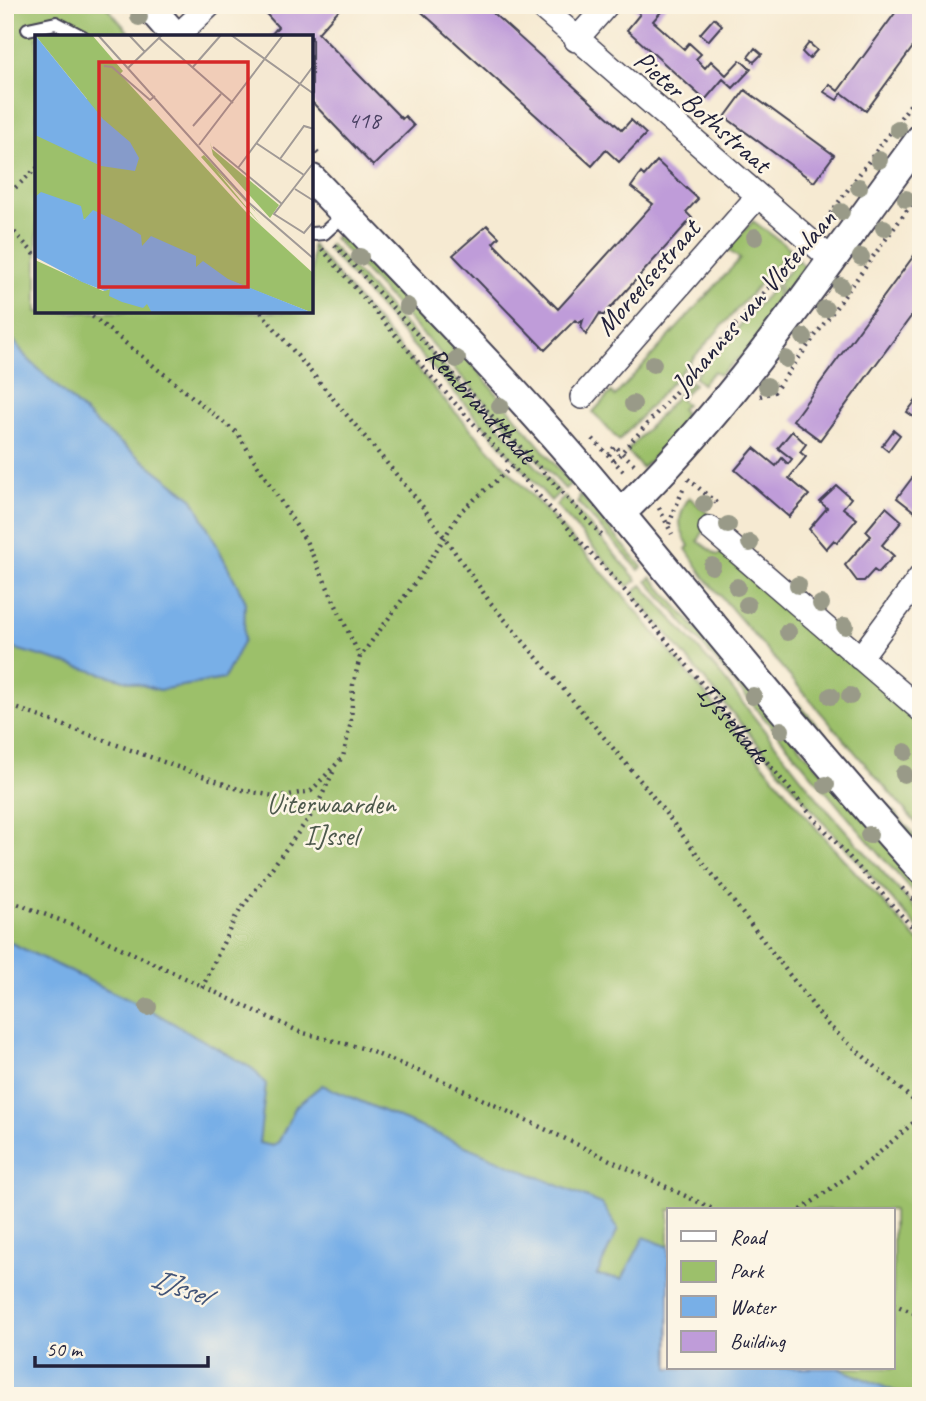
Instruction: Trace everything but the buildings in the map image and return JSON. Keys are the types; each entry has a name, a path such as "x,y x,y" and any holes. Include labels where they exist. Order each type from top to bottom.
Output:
{"street":[{"path":"148,5 181,32 210,5"},
{"name":"Pieter Bothstraat","path":"539,5 820,251"},
{"path":"576,40 607,5"},
{"name":"Johannes van Vlotenlaan","path":"620,514 653,482 726,399 820,251 921,138"},
{"name":"Rembrandtkade","path":"313,180 620,514"},
{"name":"Moreelsestraat","path":"582,397 757,197"},
{"name":"IJsselkade","path":"620,514 857,799 921,869"},
{"path":"710,528 921,710"},
{"path":"860,658 921,576"}],"lane":[{"path":"29,29 56,23 79,35"},
{"path":"317,234 345,214"}],"path":[{"name":"Johannes van Vlotenlaan","path":"569,498 622,453 670,394 820,251 921,90"},
{"path":"5,197 35,170"},
{"path":"5,222 35,255"},
{"name":"Rembrandtkade","path":"317,234 324,252 426,371 550,506"},
{"name":"Rembrandtkade","path":"317,234 569,498 612,547"},
{"path":"88,313 237,433 306,541 360,657"},
{"path":"262,313 301,356 444,538 490,602 645,785 828,1026 921,1107"},
{"path":"5,704 238,789 278,797 311,791 343,757 353,685 360,657 461,511 513,466"},
{"name":"IJsselkade","path":"550,506 691,668 806,809 921,937"},
{"path":"202,988 236,916 315,810 338,763"},
{"path":"5,899 69,924 300,1032 362,1048 447,1083 711,1208"},
{"path":"804,1208 872,1159 921,1116"},
{"path":"894,1304 921,1316"}],"green space":[{"name":"Uiterwaarden IJssel","path":"5,5 105,5 131,35 35,35 35,313 313,313 313,246 447,403 624,596 827,841 921,944 921,1396 875,1396 815,1370 894,1370 894,1208 667,1208 667,1306 265,1146 5,1029"},
{"path":"753,221 791,249 619,441 593,412 611,392 615,396 740,259 727,249"},
{"path":"341,234 349,235 455,343 571,484 565,489 334,238"},
{"path":"330,244 560,492 551,501 327,249"},
{"path":"798,260 805,267 779,302 780,281"},
{"path":"777,284 777,306 766,321 768,333 719,375 714,371 702,384 694,377"},
{"path":"691,381 694,384 680,399 686,404 681,409 685,413 677,434 642,468 627,451"},
{"path":"580,494 642,567 639,570 578,503"},
{"path":"565,497 637,580 628,587 556,505"},
{"path":"689,497 712,517 698,541 717,555 723,553 921,722 921,829 705,578 686,549 689,546 682,533 681,516"},
{"path":"651,577 921,885 921,901 647,581"},
{"path":"642,585 717,670 823,805 921,915 921,932 815,813 633,593"},
{"path":"797,702 921,843 921,851 794,704"}],"water":[{"path":"5,328 26,357 100,427 193,499 245,600 244,640 224,679 159,690 5,646"},
{"name":"IJssel","path":"5,940 150,1010 253,1069 266,1084 259,1143 273,1146 279,1141 296,1106 322,1085 602,1204 618,1229 597,1275 622,1279 644,1237 667,1246 667,1370 843,1370 906,1396 5,1396"}]}
